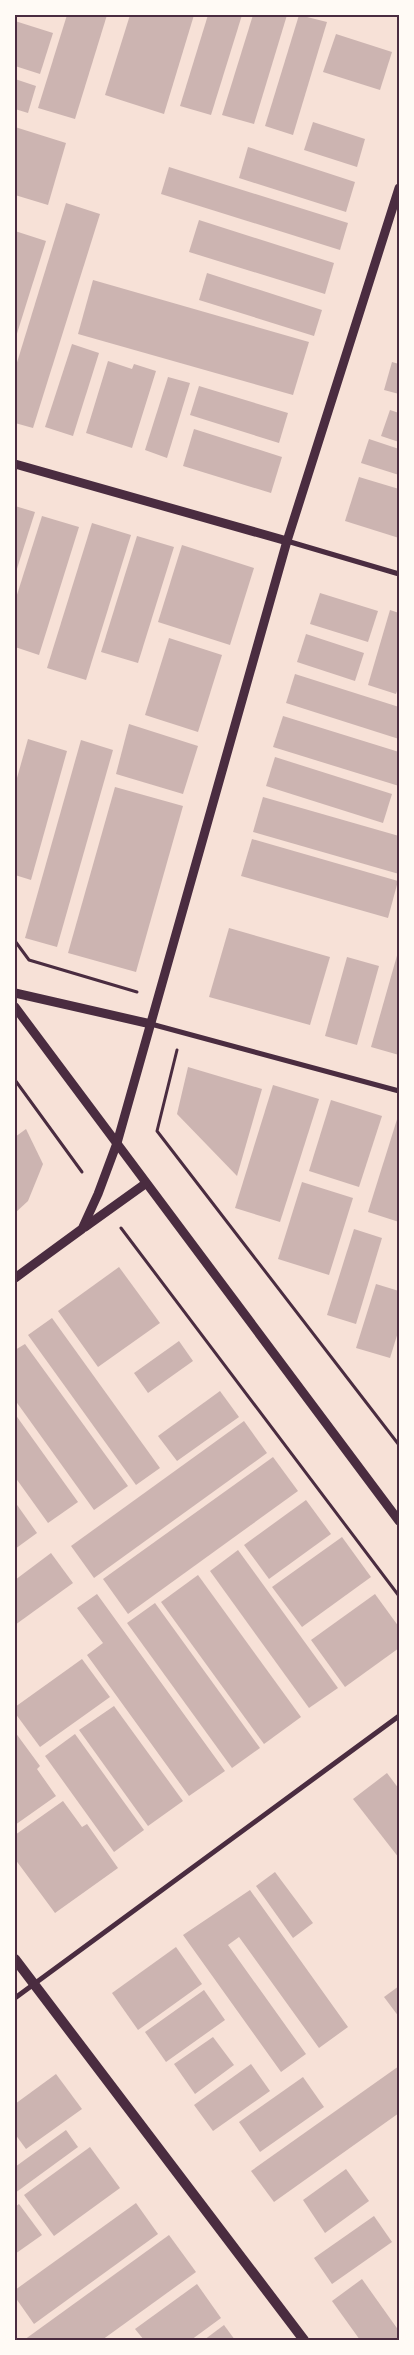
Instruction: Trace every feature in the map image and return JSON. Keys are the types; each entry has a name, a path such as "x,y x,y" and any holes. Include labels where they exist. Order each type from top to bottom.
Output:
{"main road":[{"path":"15,1959 304,2340"}],"street":[{"path":"82,1229 98,1194 117,1143 287,541 399,188"},
{"path":"15,464 399,574"},
{"path":"15,993 151,1024 399,1091"},
{"path":"15,1007 399,1521"},
{"path":"15,1278 107,1209 146,1184"},
{"path":"15,1998 399,1716"}],"path":[{"path":"15,941 29,960 158,998"},
{"path":"182,1032 157,1130 399,1445"},
{"path":"15,1080 98,1194"},
{"path":"107,1209 399,1596"}],"building":[{"path":"67,15 107,15 75,119 38,108"},
{"path":"130,15 194,15 164,114 105,95"},
{"path":"208,15 242,15 211,115 180,106"},
{"path":"253,15 287,15 254,124 222,115"},
{"path":"299,15 327,22 293,135 265,126"},
{"path":"15,21 53,33 40,74 15,66"},
{"path":"336,34 392,52 380,90 323,72"},
{"path":"15,79 36,86 28,113 15,109"},
{"path":"313,122 365,139 357,167 304,150"},
{"path":"15,127 66,143 48,205 15,195"},
{"path":"248,147 355,182 346,212 239,178"},
{"path":"169,167 348,223 340,250 161,194"},
{"path":"66,203 100,214 33,428 15,423 15,369"},
{"path":"199,220 334,263 325,294 189,252"},
{"path":"15,231 46,241 15,340"},
{"path":"207,273 322,310 314,336 199,300"},
{"path":"93,280 309,342 293,395 78,334"},
{"path":"72,344 99,353 73,436 45,427"},
{"path":"108,361 132,369 134,364 156,371 132,448 86,433"},
{"path":"392,362 399,364 399,394 384,390"},
{"path":"168,377 190,383 167,458 145,450"},
{"path":"199,386 288,413 279,443 190,415"},
{"path":"390,410 399,413 399,442 381,436"},
{"path":"194,429 282,457 271,493 183,466"},
{"path":"369,439 399,449 399,475 361,463"},
{"path":"359,477 399,489 399,538 345,521"},
{"path":"15,506 35,512 15,575"},
{"path":"42,516 79,527 39,655 15,647 15,601"},
{"path":"92,523 131,535 86,680 47,668"},
{"path":"137,536 174,547 138,663 101,652"},
{"path":"182,545 254,568 230,645 158,622"},
{"path":"320,593 378,611 368,642 310,624"},
{"path":"390,610 399,613 399,685 396,694 368,685"},
{"path":"306,634 364,653 355,681 297,662"},
{"path":"169,638 222,655 198,732 145,715"},
{"path":"295,674 399,707 399,739 286,703"},
{"path":"283,716 399,752 399,786 273,747"},
{"path":"129,724 198,746 183,794 116,774"},
{"path":"28,739 67,751 31,880 15,875 15,785"},
{"path":"81,740 113,750 57,947 25,938"},
{"path":"275,757 392,794 383,823 266,786"},
{"path":"115,787 183,806 136,972 68,953"},
{"path":"263,797 399,836 399,874 253,832"},
{"path":"252,839 398,881 388,918 241,876"},
{"path":"229,928 330,957 310,1025 209,997"},
{"path":"399,952 399,1055 371,1047"},
{"path":"347,957 379,966 357,1045 325,1036"},
{"path":"188,1067 262,1089 237,1176 177,1114"},
{"path":"273,1085 319,1099 280,1222 235,1208"},
{"path":"331,1100 382,1116 359,1187 309,1171"},
{"path":"399,1113 399,1222 368,1212"},
{"path":"26,1129 43,1164 28,1201 15,1213 15,1137"},
{"path":"302,1182 353,1198 329,1275 278,1259"},
{"path":"354,1229 382,1238 356,1324 327,1315"},
{"path":"119,1267 160,1323 98,1367 58,1311"},
{"path":"376,1284 399,1291 399,1329 390,1358 356,1348"},
{"path":"52,1318 160,1468 136,1485 28,1335"},
{"path":"179,1341 193,1361 148,1393 134,1373"},
{"path":"25,1344 128,1486 94,1510 15,1400 15,1350"},
{"path":"220,1391 239,1417 177,1461 158,1436"},
{"path":"15,1414 78,1502 48,1523 15,1477"},
{"path":"244,1421 267,1453 94,1578 71,1546"},
{"path":"273,1457 298,1491 128,1614 103,1579"},
{"path":"306,1500 331,1534 269,1579 244,1545"},
{"path":"15,1502 37,1533 15,1549"},
{"path":"342,1537 371,1577 302,1627 272,1587"},
{"path":"238,1550 338,1688 309,1708 210,1571"},
{"path":"51,1553 73,1583 15,1625 15,1580"},
{"path":"198,1575 301,1717 264,1744 161,1602"},
{"path":"97,1594 225,1771 189,1796 87,1655 103,1643 77,1608"},
{"path":"375,1594 399,1627 399,1648 345,1687 311,1640"},
{"path":"155,1603 260,1748 232,1768 127,1623"},
{"path":"82,1659 110,1697 40,1747 15,1713 15,1707"},
{"path":"114,1706 183,1801 148,1826 79,1730"},
{"path":"15,1732 40,1766 37,1769 56,1796 15,1825"},
{"path":"75,1734 144,1830 114,1852 45,1756"},
{"path":"387,1773 399,1789 399,1858 353,1799"},
{"path":"63,1801 82,1827 87,1824 118,1868 55,1913 15,1859 15,1835"},
{"path":"275,1872 313,1923 293,1938 256,1886"},
{"path":"250,1890 348,2027 319,2048 239,1937 228,1945 306,2054 281,2072 183,1935"},
{"path":"176,1947 202,1984 138,2030 112,1993"},
{"path":"399,1986 399,2017 384,1997"},
{"path":"204,1990 225,2020 166,2062 145,2032"},
{"path":"213,2037 234,2065 195,2094 174,2064"},
{"path":"251,2064 270,2091 213,2131 194,2105"},
{"path":"399,2066 399,2113 274,2202 251,2171"},
{"path":"56,2074 82,2109 26,2149 15,2134 15,2104"},
{"path":"303,2077 324,2107 260,2152 239,2122"},
{"path":"66,2130 78,2147 15,2193 15,2167"},
{"path":"90,2147 120,2188 54,2236 24,2195"},
{"path":"346,2169 369,2201 325,2233 303,2200"},
{"path":"136,2203 158,2234 34,2324 15,2297 15,2290"},
{"path":"19,2204 42,2235 15,2254 15,2207"},
{"path":"374,2216 392,2242 332,2284 314,2258"},
{"path":"169,2235 196,2272 102,2340 24,2340"},
{"path":"362,2279 399,2331 399,2340 360,2340 332,2301"},
{"path":"197,2284 221,2318 191,2340 144,2340 135,2329"},
{"path":"224,2325 235,2340 204,2340"}]}
